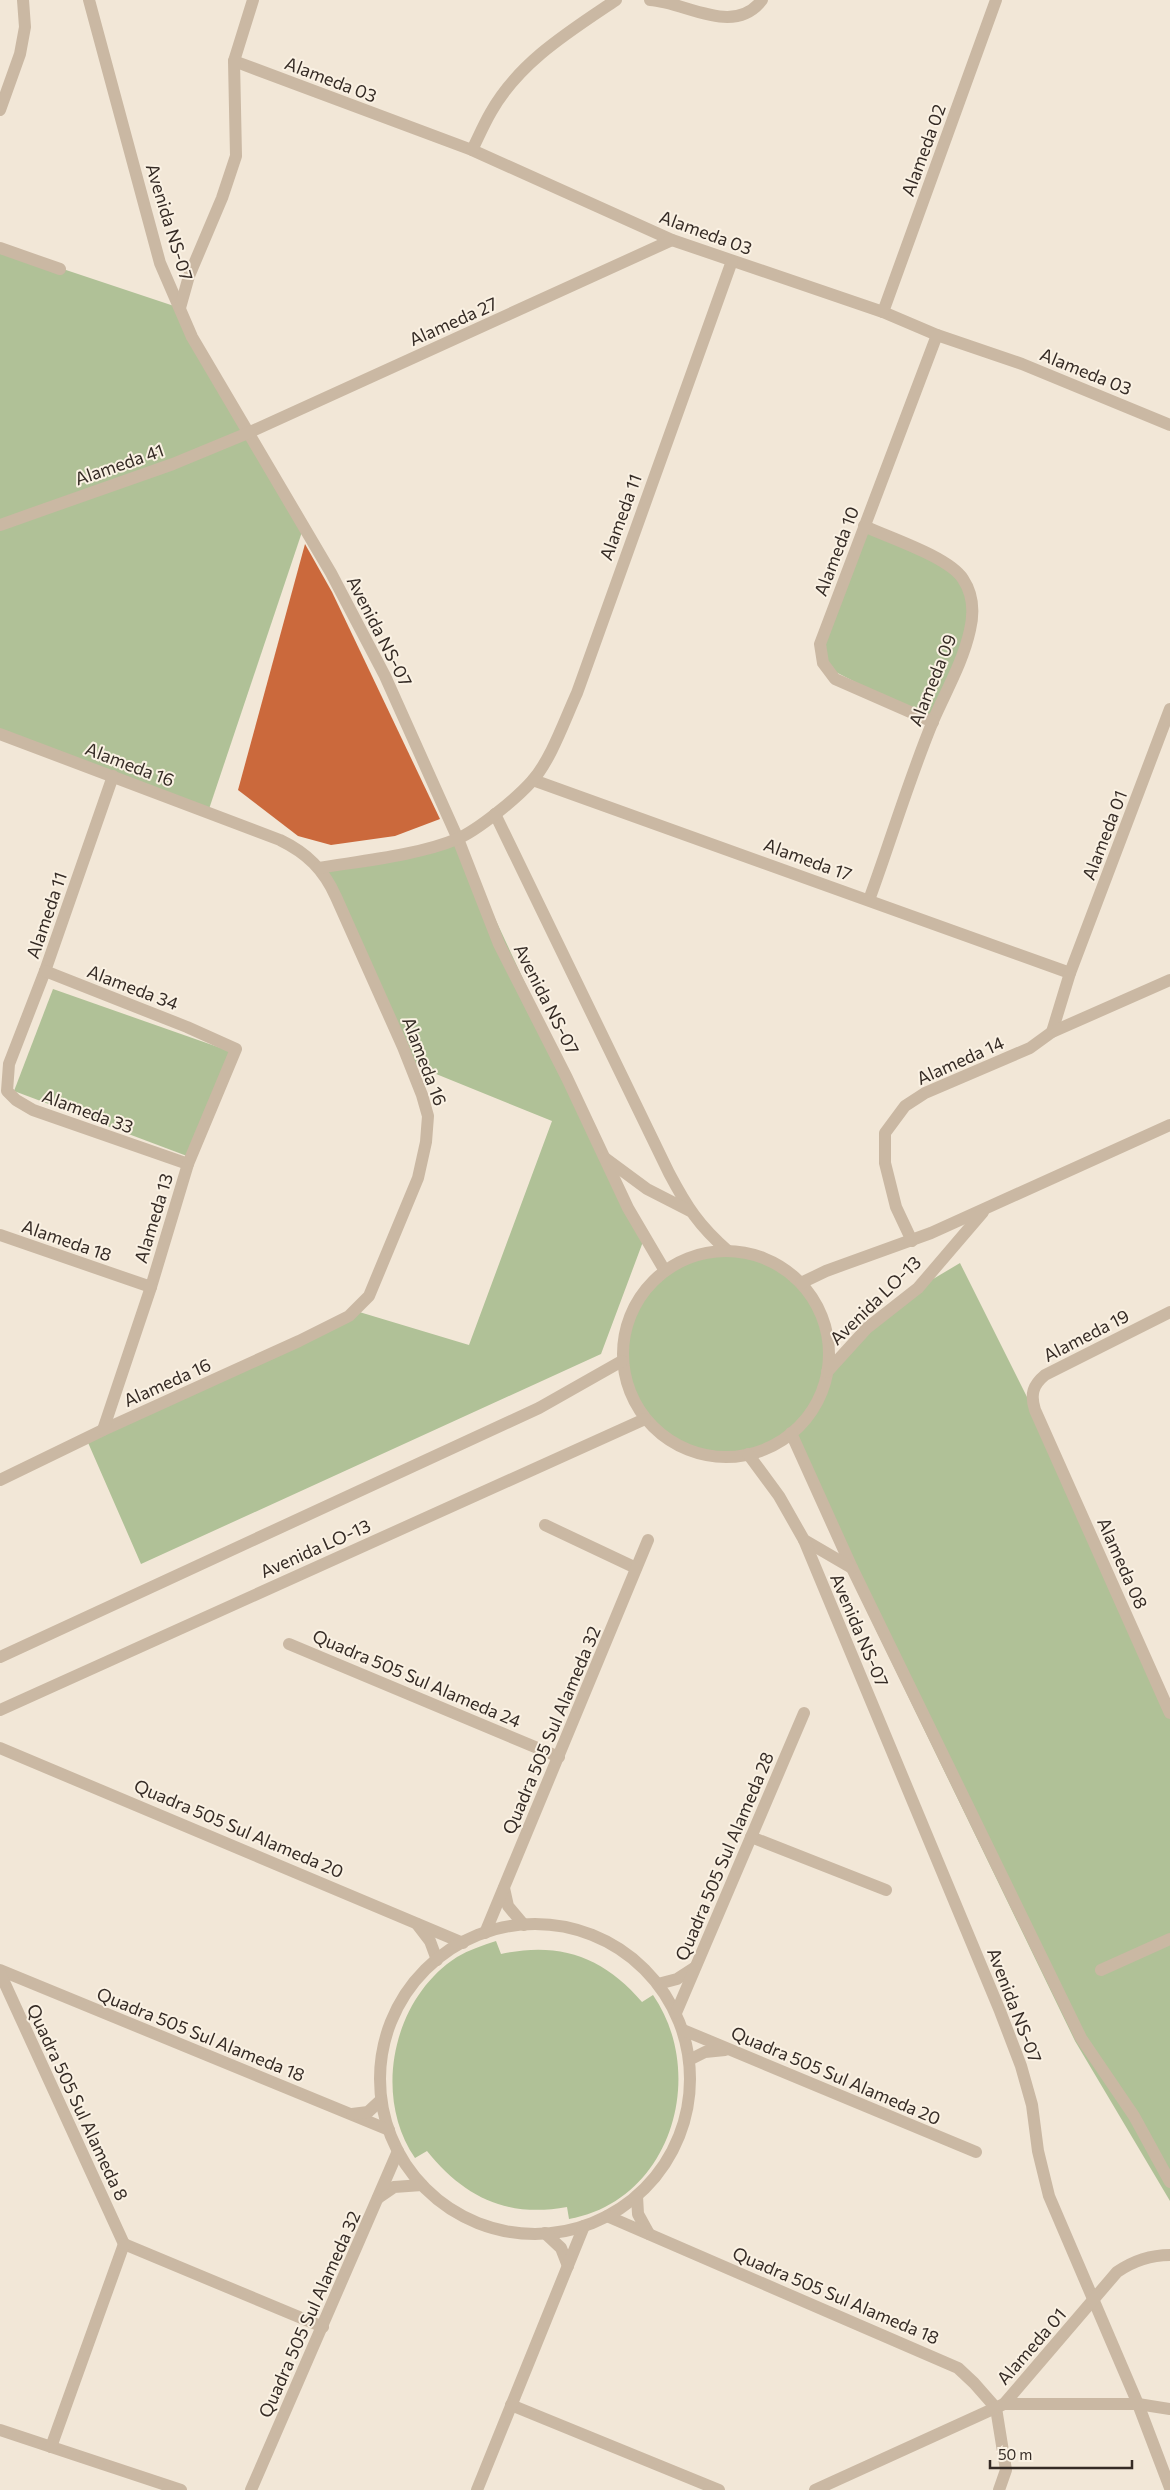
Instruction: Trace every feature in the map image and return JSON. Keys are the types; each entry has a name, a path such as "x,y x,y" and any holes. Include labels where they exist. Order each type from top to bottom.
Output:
{"street":[{"path":"0,110 20,54 25,27 23,0"},
{"name":"Avenida NS-07","path":"89,0 160,263 192,337 331,572 386,676 458,839 499,944 567,1078 644,1239 664,1271"},
{"path":"180,308 189,276 222,198 236,156 234,61 252,0"},
{"path":"472,150 491,111 510,85 541,54 569,30 616,0 623,0"},
{"path":"650,0 683,6 715,18 734,17 746,12 762,0"},
{"name":"Alameda 02","path":"883,312 996,0"},
{"name":"Alameda 03","path":"234,61 472,150 672,240 883,312 937,335 1022,364 1170,424"},
{"name":"Alameda 27","path":"248,433 672,240"},
{"path":"0,248 60,269"},
{"name":"Alameda 11","path":"319,868 402,854 458,839 495,814 533,780 556,741 577,693 732,261"},
{"name":"Alameda 10","path":"933,722 835,679 826,667 820,654 820,644 824,629 937,335"},
{"name":"Alameda 41","path":"0,525 174,464 248,433"},
{"name":"Alameda 09","path":"864,526 945,562 957,571 964,581 971,598 973,613 970,631 958,667 933,722 869,900"},
{"name":"Alameda 01","path":"1052,1032 1070,973 1170,709"},
{"name":"Alameda 16","path":"0,734 280,840 296,848 319,868 328,878 422,1095 428,1116 426,1142 418,1178 374,1287 356,1311 299,1342 103,1430 0,1480"},
{"name":"Alameda 11","path":"9,1064 45,971 113,776"},
{"name":"Alameda 17","path":"533,780 1070,973"},
{"name":"Avenida NS-07","path":"495,814 669,1173 690,1211 708,1233 728,1251"},
{"name":"Alameda 34","path":"45,971 208,1036"},
{"name":"Alameda 14","path":"912,1241 896,1207 885,1163 885,1133 905,1106 925,1093 1017,1054 1052,1032 1170,980"},
{"name":"Alameda 13","path":"103,1430 188,1164 236,1049 208,1036"},
{"name":"Alameda 33","path":"9,1064 8,1091 11,1096 24,1105 188,1164"},
{"name":"Avenida LO-13","path":"801,1283 826,1271 912,1241 1170,1125"},
{"path":"604,1158 647,1189 690,1211"},
{"name":"Avenida LO-13","path":"827,1372 867,1328 918,1288 986,1208"},
{"name":"Alameda 18","path":"1,1237 150,1287"},
{"path":"728,1251 751,1254 773,1262 801,1283 819,1309 826,1329 829,1350 827,1372 820,1395 808,1416 791,1433 770,1446 748,1454 719,1456 692,1451 666,1438 645,1419 634,1402 626,1382 622,1361 626,1327 640,1296 664,1271 684,1260 706,1253 728,1251"},
{"name":"Alameda 19","path":"1043,1428 1032,1402 1032,1392 1037,1381 1045,1374 1170,1312"},
{"name":"Avenida LO-13","path":"0,1657 539,1408 622,1361"},
{"name":"Avenida LO-13","path":"0,1710 645,1419"},
{"name":"Alameda 08","path":"1043,1428 1170,1713"},
{"name":"Avenida NS-07","path":"791,1433 852,1568 1081,2038 1134,2116 1170,2182"},
{"name":"Avenida NS-07","path":"748,1454 779,1496 804,1540 1000,2011 1021,2066 1032,2106 1038,2151 1049,2196 1138,2404 1170,2488"},
{"path":"545,1525 636,1568"},
{"name":"Quadra 505 Sul Alameda 32","path":"485,1933 648,1540"},
{"name":"Avenida NS-07","path":"804,1540 852,1568"},
{"name":"Quadra 505 Sul Alameda 24","path":"289,1644 558,1757"},
{"name":"Quadra 505 Sul Alameda 28","path":"676,2013 804,1713"},
{"name":"Quadra 505 Sul Alameda 20","path":"0,1748 464,1943"},
{"path":"751,1837 886,1890"},
{"path":"504,1888 508,1906 524,1925"},
{"path":"415,1922 426,1934 437,1960"},
{"path":"524,1925 570,1928 599,1938 632,1957 658,1984 676,2013 683,2030 690,2060 689,2098 680,2135 662,2168 636,2196 607,2216 584,2226 545,2233 508,2231 478,2223 450,2209 422,2185 398,2151 389,2130 382,2100 381,2060 391,2023 410,1988 437,1960 464,1943 485,1933 524,1925"},
{"path":"1101,1970 1170,1939"},
{"path":"658,1984 677,1979 696,1966"},
{"name":"Quadra 505 Sul Alameda 18","path":"0,1970 389,2130"},
{"name":"Quadra 505 Sul Alameda 8","path":"0,1973 124,2244"},
{"name":"Quadra 505 Sul Alameda 20","path":"683,2030 976,2152"},
{"path":"690,2060 711,2050 731,2050"},
{"path":"350,2114 368,2112 382,2100"},
{"name":"Quadra 505 Sul Alameda 32","path":"251,2490 398,2151"},
{"path":"378,2198 394,2187 422,2185"},
{"path":"636,2196 638,2214 648,2234"},
{"name":"Quadra 505 Sul Alameda 18","path":"607,2216 950,2364 968,2376 1000,2406"},
{"path":"477,2490 584,2226"},
{"path":"545,2233 561,2248 568,2266"},
{"path":"51,2447 124,2244 323,2327"},
{"name":"Alameda 01","path":"1000,2406 1117,2272 1130,2263 1157,2255 1170,2255"},
{"name":"Alameda 01","path":"1000,2406 1138,2404 1170,2409"},
{"path":"511,2405 718,2490"},
{"path":"815,2490 1000,2406 1006,2470 999,2490"},
{"path":"0,2430 182,2490"}],"green space":[{"path":"0,248 180,308 304,526 208,812 0,734"},
{"path":"864,526 945,562 966,586 973,613 933,722 826,667 824,629"},
{"path":"458,839 644,1239 601,1354 141,1564 86,1438 356,1311 469,1345 552,1121 409,1063 319,868"},
{"path":"53,989 235,1053 187,1156 14,1091"},
{"path":"709,1252 735,1252 773,1262 801,1283 826,1329 827,1371 918,1288 960,1263 1043,1429 1170,1709 1170,2201 1075,2041 847,1570 790,1433 767,1446 746,1454 724,1455 712,1453 681,1445 666,1438 647,1421 634,1402 626,1379 624,1356 626,1333 634,1310 647,1290 664,1272 683,1261"},
{"path":"496,1941 501,1954 522,1950 561,1952 579,1956 596,1964 627,1986 642,2002 653,1995 669,2027 677,2061 677,2096 670,2130 655,2161 633,2188 604,2207 569,2219 567,2207 545,2210 525,2209 506,2206 488,2200 456,2181 427,2151 415,2158 402,2133 394,2106 393,2078 396,2049 404,2022 417,1997 435,1975 457,1957"}],"building":[{"path":"305,544 332,592 440,819 395,836 331,845 298,836 238,790"}]}
